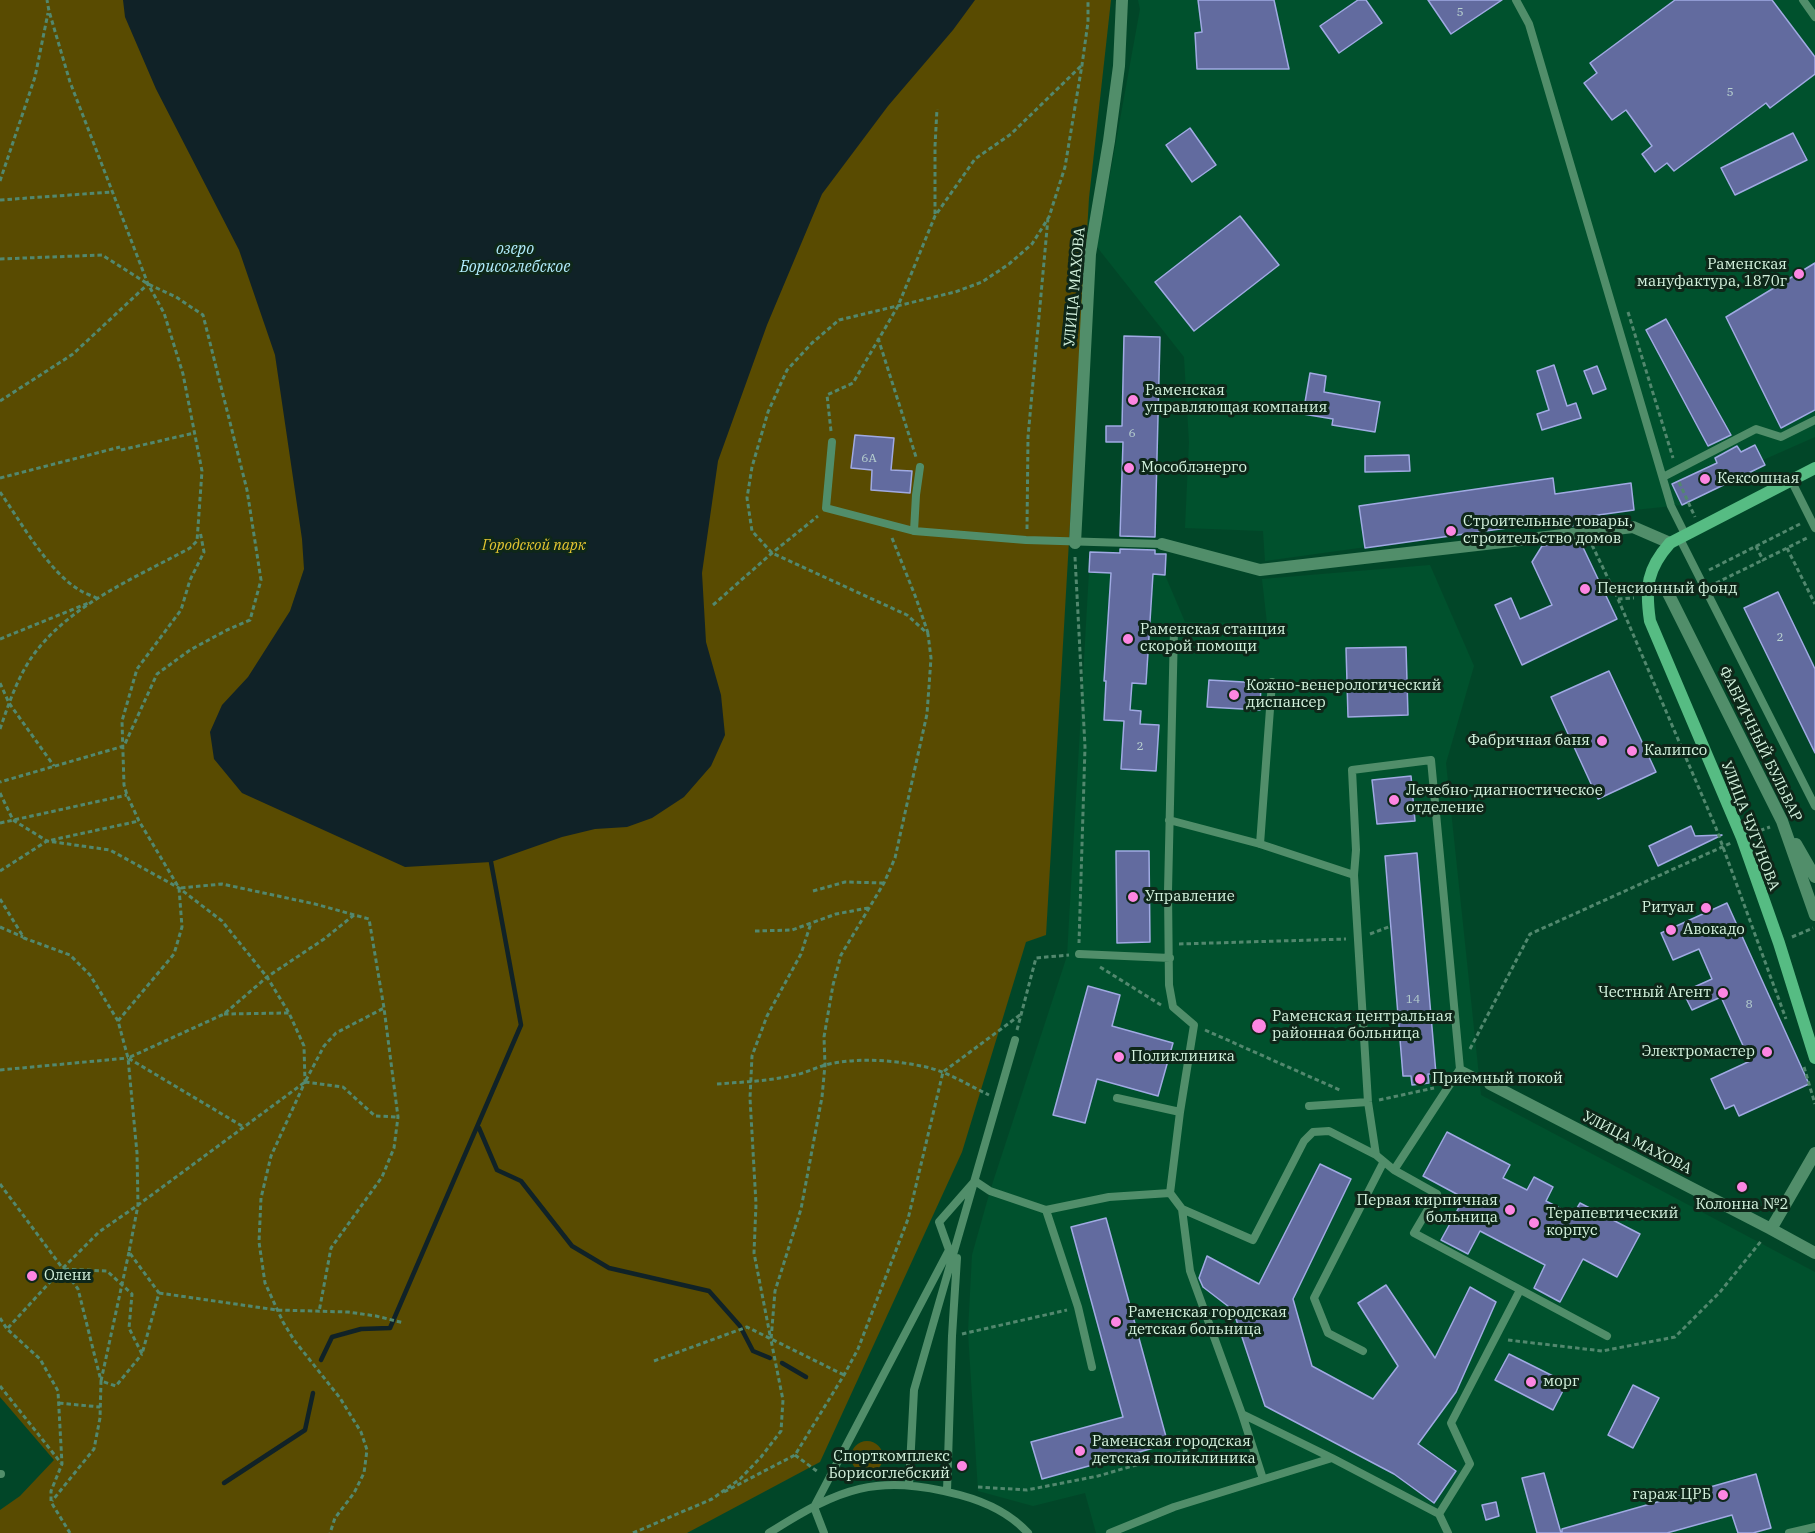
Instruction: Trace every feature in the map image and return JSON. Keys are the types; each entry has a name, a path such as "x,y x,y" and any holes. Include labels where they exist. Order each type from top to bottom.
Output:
{"main road":[{"path":"1678,538 1815,468"},
{"name":"УЛИЦА ЧУГУНОВА","path":"1678,538 1656,558 1647,597 1650,621 1742,838 1779,943 1815,1058"}],"street":[{"name":"УЛИЦА МАХОВА","path":"1075,543 1090,254 1119,66 1122,0"},
{"path":"1162,544 1260,570 1633,527 1678,538"},
{"name":"ФАБРИЧНЫЙ БУЛЬВАР","path":"1667,591 1782,821 1815,915"},
{"path":"1782,821 1815,877"},
{"name":"УЛИЦА МАХОВА","path":"1490,1084 1767,1234 1815,1253"},
{"path":"1767,1234 1815,1153"}],"lane":[{"path":"1516,0 1529,24 1663,477 1678,538 1815,806"},
{"path":"1803,0 1815,16"},
{"path":"1663,477 1756,429 1781,437 1815,420"},
{"path":"832,442 826,508 914,531 1075,543 1162,544"},
{"path":"914,531 920,467"},
{"path":"1791,480 1815,528"},
{"path":"1174,629 1169,820 1169,986 1173,1007 1194,1025 1170,1193 1182,1209 1190,1271 1263,1479"},
{"path":"1260,844 1272,682"},
{"path":"1376,1155 1368,1102 1354,875 1356,850 1352,770 1431,760 1460,1069 1394,1170"},
{"path":"1169,820 1260,844 1354,875"},
{"path":"1079,954 1170,958"},
{"path":"909,1485 914,1390 1015,1040"},
{"path":"1460,1069 1490,1084"},
{"path":"1116,1098 1180,1112"},
{"path":"1309,1106 1368,1102"},
{"path":"1182,1209 1253,1240 1304,1141 1313,1132 1329,1131 1376,1155 1383,1163 1437,1194 1414,1233 1607,1336"},
{"path":"1363,1351 1328,1333 1314,1298 1383,1163"},
{"path":"975,1181 990,1191 1046,1210 1109,1197 1170,1193"},
{"path":"813,1507 949,1250 939,1222 975,1181"},
{"path":"1046,1210 1078,1307 1092,1367"},
{"path":"947,1490 952,1336 958,1243"},
{"path":"1439,1514 1470,1464 1451,1423 1520,1290"},
{"path":"1242,1414 1439,1514 1448,1533"},
{"path":"1110,1533 1174,1507 1332,1458"},
{"path":"769,1533 836,1495 883,1484 947,1490 972,1498 1012,1517 1028,1533"},
{"path":"813,1507 824,1533"},
{"path":"1789,1533 1815,1527"}],"path":[{"path":"0,639 98,599 190,548 197,542 199,526 201,471 183,374 164,313 148,284 70,82 47,0"},
{"path":"1026,540 1028,437 1049,217 1065,168 1088,22 1088,0"},
{"path":"0,181 35,77 49,10"},
{"path":"832,442 827,395 853,383 898,306 935,216 975,159 1011,134 1082,65"},
{"path":"935,216 937,109"},
{"path":"0,200 112,192"},
{"path":"928,634 907,615 772,553 752,531 747,498 752,467 768,412 787,370 812,343 839,320 955,292 982,282 1009,264 1032,244 1049,217"},
{"path":"0,259 102,255 203,315 248,490 261,580 250,620 190,651 157,674 124,746 0,782"},
{"path":"0,401 74,354 148,284"},
{"path":"878,338 920,467"},
{"path":"0,478 121,448 194,433"},
{"path":"0,492 42,554 63,577 80,591 98,599"},
{"path":"1687,499 1700,526"},
{"path":"713,605 826,508"},
{"path":"1698,575 1810,519"},
{"path":"118,1021 174,954 182,927 179,888 139,821 124,785 122,721 137,669 182,610 190,580 204,552 199,526"},
{"path":"1586,533 1618,599 1723,846 1787,1022"},
{"path":"1705,589 1815,534"},
{"path":"771,1340 774,1291 801,1209 822,1097 825,1065 824,1037 833,985 841,955 884,882 895,858 927,714 931,658 928,634 892,538"},
{"path":"1075,543 1085,747 1079,954"},
{"path":"1756,546 1763,560"},
{"path":"1787,548 1815,604"},
{"path":"0,729 19,680 34,655 50,634 98,599"},
{"path":"0,683 9,703 54,766"},
{"path":"0,793 14,820 47,840 110,849 179,888 222,921 267,977 289,1013 304,1046 305,1082"},
{"path":"0,823 127,795"},
{"path":"0,871 47,840 139,821"},
{"path":"1460,1069 1530,934 1723,846"},
{"path":"813,891 844,882 884,882"},
{"path":"179,888 222,884 315,904 369,919 384,1008 398,1117 394,1148 381,1177 331,1248 319,1312"},
{"path":"0,899 24,938"},
{"path":"755,931 792,930 836,914 868,908"},
{"path":"0,1070 128,1058 224,1014 267,977 324,939 354,915"},
{"path":"712,1498 740,1479 761,1458 781,1431 783,1400 754,1253 756,1204 750,1098 752,1056 767,1016 801,954 811,923"},
{"path":"1169,945 1358,939 1390,926"},
{"path":"0,927 69,955 90,975 118,1021 128,1058 137,1153 138,1205 101,1381 94,1449 51,1502"},
{"path":"1779,943 1815,927"},
{"path":"1015,1040 1036,958 1079,954 1165,1007"},
{"path":"330,1533 334,1518 354,1493 364,1473 367,1450 361,1432 340,1398 294,1340 265,1283 260,1242 261,1198 271,1156 324,1046 336,1033 384,1008"},
{"path":"224,1014 289,1013"},
{"path":"633,1533 712,1498 795,1455 858,1349 908,1219 943,1072 1020,1016"},
{"path":"1194,1025 1346,1093"},
{"path":"128,1058 242,1127"},
{"path":"717,1084 751,1082 796,1075 825,1065 856,1060 878,1060 926,1067 943,1072 998,1100"},
{"path":"1804,1066 1815,1104"},
{"path":"8,1329 99,1232 305,1082 343,1086 375,1116 398,1117"},
{"path":"1368,1102 1450,1085"},
{"path":"0,1184 78,1289 101,1381"},
{"path":"1495,1338 1602,1351 1676,1337 1720,1292 1767,1234"},
{"path":"129,1252 159,1293 277,1310 376,1316 404,1323"},
{"path":"62,1269 107,1271 132,1294 129,1328 142,1354"},
{"path":"101,1381 116,1386 142,1354 159,1293"},
{"path":"952,1336 1078,1307"},
{"path":"0,1318 8,1329 40,1359 58,1391 62,1464 51,1491 51,1502 70,1533"},
{"path":"654,1361 747,1327 844,1375"},
{"path":"0,1386 62,1464"},
{"path":"59,1403 100,1407"},
{"path":"947,1490 978,1487 1027,1490 1098,1476 1216,1442"}],"shaded area":[{"path":"1138,0 1815,0 1815,437 1763,460 1765,465 1682,505 1265,561 1263,531 1185,528 1189,442 1184,357 1097,247 1140,9"},
{"name":"Раменская центральная районная больница","path":"1430,565 1474,666 1446,763 1481,1095 1815,1272 1815,1533 1096,1533 1085,1493 1033,1506 978,1491 968,1332 972,1255 990,1191 1067,956 1089,572 1165,575 1185,622 1267,623 1262,579"}],"green space":[{"name":"Городской парк","path":"0,0 1111,0 1089,198 1046,935 1026,942 962,1152 820,1462 687,1533 0,1533 0,1510 20,1496 54,1460 0,1397"},
{"path":"867,1441 878,1446 883,1457 878,1468 867,1473 856,1468 851,1457 856,1446"}],"water":[{"name":"озеро Борисоглебское","path":"123,0 975,0 953,30 888,106 822,194 767,325 718,461 702,573 706,642 721,695 725,735 711,766 684,797 652,818 627,827 595,829 562,837 491,862 405,867 242,793 214,759 210,732 222,705 248,677 290,611 304,569 302,539 275,355 239,250 156,89 125,17"}],"building":[{"path":"1198,0 1274,0 1289,69 1197,69 1195,33 1202,32"},
{"path":"1358,0 1366,0 1382,23 1339,53 1320,26"},
{"path":"1428,0 1502,0 1451,34"},
{"path":"1675,0 1772,0 1815,57 1815,74 1770,108 1766,103 1674,171 1667,163 1655,172 1642,154 1652,146 1626,110 1612,120 1584,83 1597,73 1590,63"},
{"path":"1190,128 1216,165 1192,182 1166,145"},
{"path":"1793,133 1807,160 1735,195 1721,168"},
{"path":"1240,216 1279,265 1194,331 1155,282"},
{"path":"1815,263 1815,410 1781,428 1726,317"},
{"path":"1666,319 1731,435 1708,446 1646,330"},
{"path":"1124,336 1160,337 1155,537 1120,536 1123,442 1106,442 1106,426 1122,426"},
{"path":"1554,365 1567,406 1576,403 1581,418 1542,430 1537,414 1549,410 1537,371"},
{"path":"1597,366 1606,389 1593,394 1584,371"},
{"path":"1310,373 1326,376 1324,392 1380,402 1375,432 1332,425 1333,419 1303,414"},
{"path":"855,435 894,438 891,470 912,471 910,493 871,490 872,470 851,468"},
{"path":"1755,445 1765,465 1682,505 1672,484 1717,463 1715,458 1737,446 1741,452"},
{"path":"1409,455 1410,471 1365,472 1365,456"},
{"path":"1553,478 1555,494 1631,483 1634,510 1570,519 1573,526 1553,528 1557,521 1365,548 1359,506"},
{"path":"1580,541 1617,619 1522,665 1495,605 1511,598 1520,619 1552,605 1532,562 1542,546"},
{"path":"1120,549 1155,550 1155,554 1166,554 1165,575 1153,574 1146,684 1132,683 1130,710 1141,711 1140,724 1159,725 1156,771 1121,769 1124,721 1104,720 1106,681 1104,681 1111,573 1089,572 1090,552 1120,553"},
{"path":"1778,592 1815,669 1815,753 1744,608"},
{"path":"1406,647 1408,715 1348,717 1346,648"},
{"path":"1609,671 1656,772 1598,799 1551,697"},
{"name":"Кожно-венерологический диспансер","path":"1209,680 1261,683 1260,710 1207,707"},
{"name":"Лечебно-диагностическое отделение","path":"1411,776 1415,821 1377,824 1372,780"},
{"path":"1691,826 1695,836 1722,835 1658,866 1649,846"},
{"name":"Управление","path":"1116,851 1149,851 1150,942 1117,943"},
{"path":"1417,853 1436,1074 1428,1074 1429,1083 1412,1085 1411,1076 1403,1076 1385,856"},
{"path":"1727,903 1809,1084 1739,1116 1734,1105 1725,1109 1711,1079 1750,1061 1721,997 1692,1010 1683,992 1712,979 1699,949 1673,960 1661,933"},
{"name":"Поликлиника","path":"1088,986 1120,995 1112,1026 1173,1043 1158,1096 1097,1079 1085,1123 1053,1115"},
{"name":"Терапевтический корпус","path":"1447,1132 1510,1165 1503,1178 1527,1190 1534,1177 1553,1187 1546,1201 1573,1215 1580,1203 1640,1234 1617,1277 1583,1259 1560,1302 1534,1288 1545,1265 1480,1231 1468,1254 1441,1240 1464,1198 1423,1176"},
{"path":"1320,1164 1351,1179 1293,1299 1312,1366 1373,1399 1398,1366 1358,1303 1386,1285 1435,1358 1470,1287 1496,1302 1456,1392 1418,1444 1456,1471 1434,1503 1394,1474 1265,1406 1233,1310 1203,1287 1199,1278 1207,1256 1259,1284"},
{"name":"Раменская городская детская больница","path":"1106,1218 1168,1444 1042,1479 1031,1442 1123,1417 1071,1227"},
{"name":"морг","path":"1509,1354 1567,1383 1553,1410 1495,1380"},
{"path":"1633,1385 1659,1398 1633,1448 1608,1435"},
{"path":"1544,1473 1561,1533 1537,1533 1522,1478"},
{"name":"гараж ЦРБ","path":"1756,1474 1771,1528 1753,1533 1738,1533 1732,1515 1667,1533 1562,1533 1562,1529"},
{"path":"1496,1502 1499,1516 1486,1520 1482,1505"}],"waterway":[{"path":"321,1360 332,1337 361,1329 390,1328 521,1025 491,862"},
{"path":"479,1128 497,1170 521,1181 572,1246 609,1268 709,1291 740,1326 753,1351 770,1358"},
{"path":"782,1363 806,1377"},
{"path":"224,1483 305,1430 313,1393"}],"place":[{"name":"Раменская мануфактура, 1870г","path":"1799,274"},
{"name":"Раменская управляющая компания","path":"1133,400"},
{"name":"Мособлэнерго","path":"1129,468"},
{"name":"Кексошная","path":"1705,479"},
{"name":"Строительные товары, строительство домов","path":"1451,531"},
{"name":"Пенсионный фонд","path":"1585,589"},
{"name":"Раменская станция скорой помощи","path":"1128,639"},
{"name":"Кожно-венерологический диспансер","path":"1234,695"},
{"name":"Фабричная баня","path":"1602,741"},
{"name":"Калипсо","path":"1632,751"},
{"name":"Лечебно-диагностическое отделение","path":"1394,800"},
{"name":"Управление","path":"1133,897"},
{"name":"Ритуал","path":"1706,908"},
{"name":"Авокадо","path":"1671,930"},
{"name":"Честный Агент","path":"1723,993"},
{"name":"Раменская центральная районная больница","path":"1259,1026"},
{"name":"Электромастер","path":"1767,1052"},
{"name":"Поликлиника","path":"1119,1057"},
{"name":"Приемный покой","path":"1420,1079"},
{"name":"Колонна №2","path":"1742,1187"},
{"name":"Первая кирпичная больница","path":"1510,1210"},
{"name":"Терапевтический корпус","path":"1534,1223"},
{"name":"Олени","path":"32,1276"},
{"name":"Раменская городская детская больница","path":"1116,1322"},
{"name":"морг","path":"1531,1382"},
{"name":"Раменская городская детская поликлиника","path":"1080,1451"},
{"name":"Спорткомплекс Борисоглебский","path":"962,1466"},
{"name":"гараж ЦРБ","path":"1723,1495"}]}
